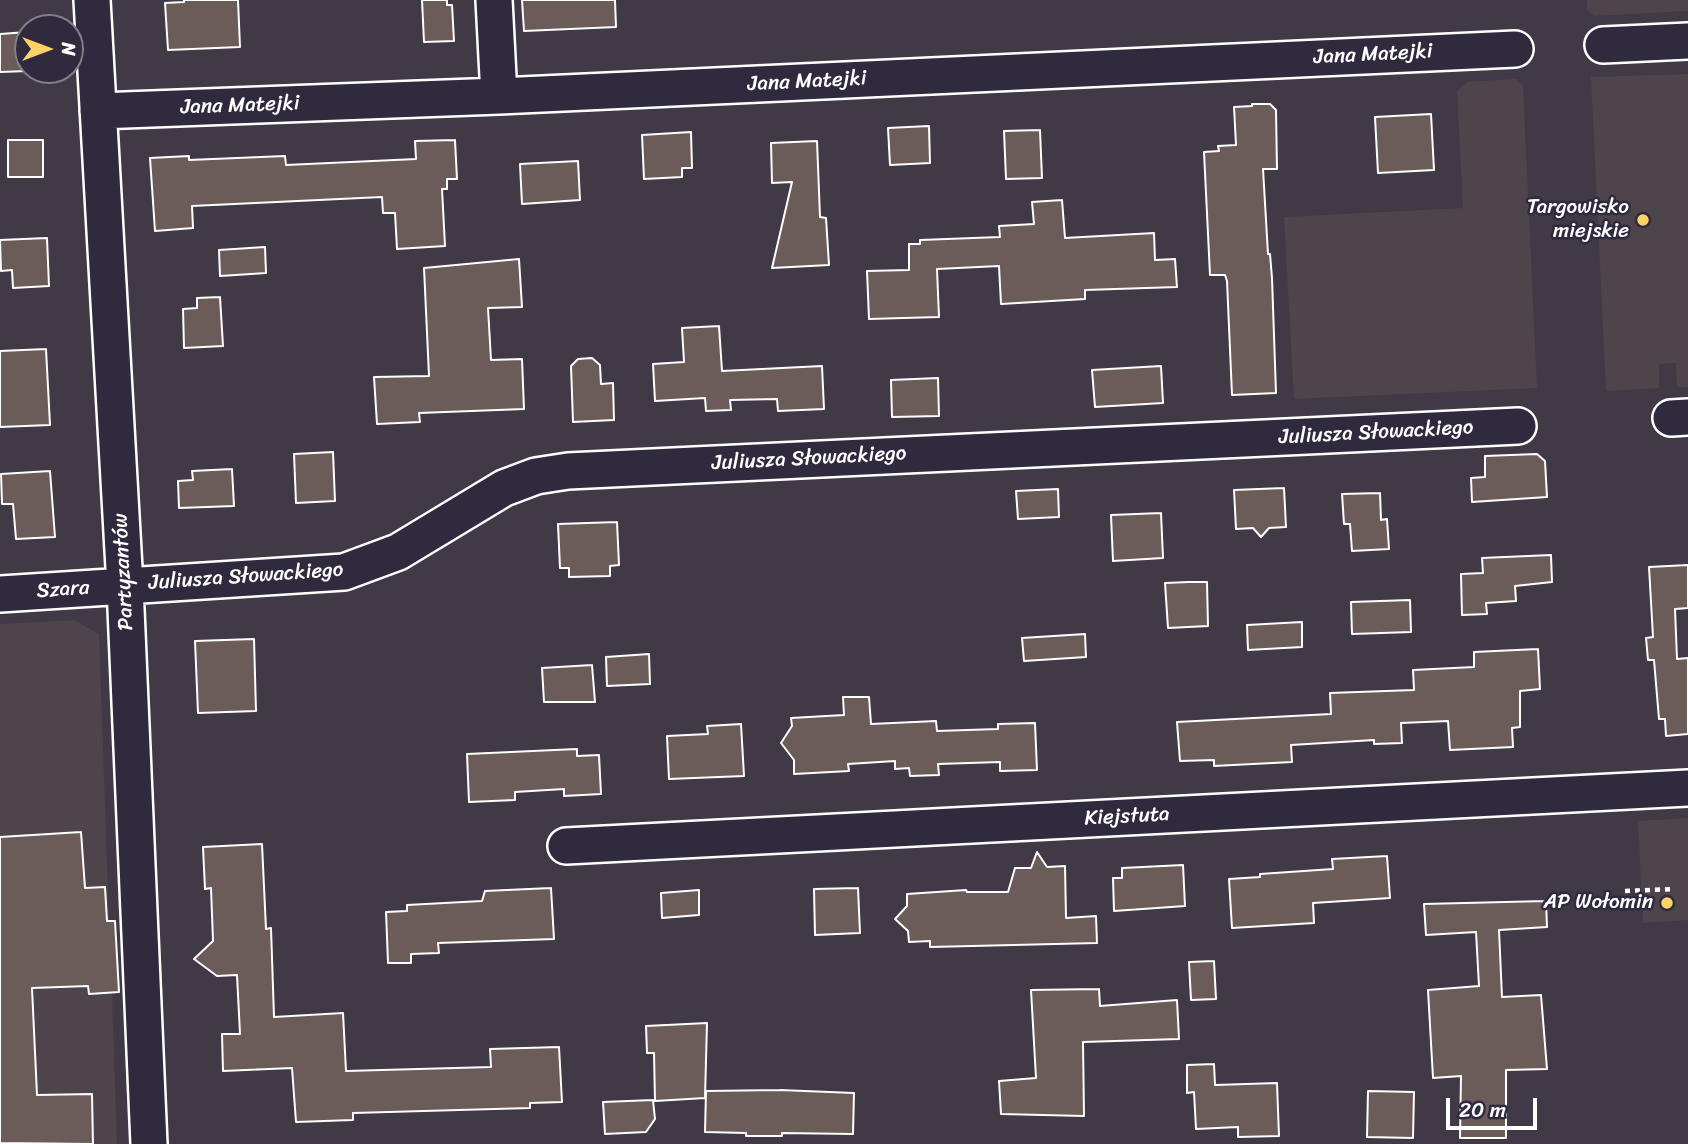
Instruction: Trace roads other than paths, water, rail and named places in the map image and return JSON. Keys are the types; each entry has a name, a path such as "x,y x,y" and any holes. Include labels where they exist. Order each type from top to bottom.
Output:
{"street":[{"name":"Partyzantów","path":"92,0 125,586 149,1144"},
{"path":"494,0 499,96"},
{"path":"1603,45 1688,41"},
{"name":"Jana Matejki","path":"98,111 499,96 1515,49"},
{"name":"Juliusza Słowackiego","path":"125,586 344,572 398,552 504,488 536,476 568,471 1518,426"},
{"name":"Szara","path":"0,594 125,586"},
{"name":"Kiejstuta","path":"566,846 1688,788"}],"place":[{"name":"Targowisko miejskie","path":"1643,220"},
{"name":"AP Wołomin","path":"1667,903"}]}
